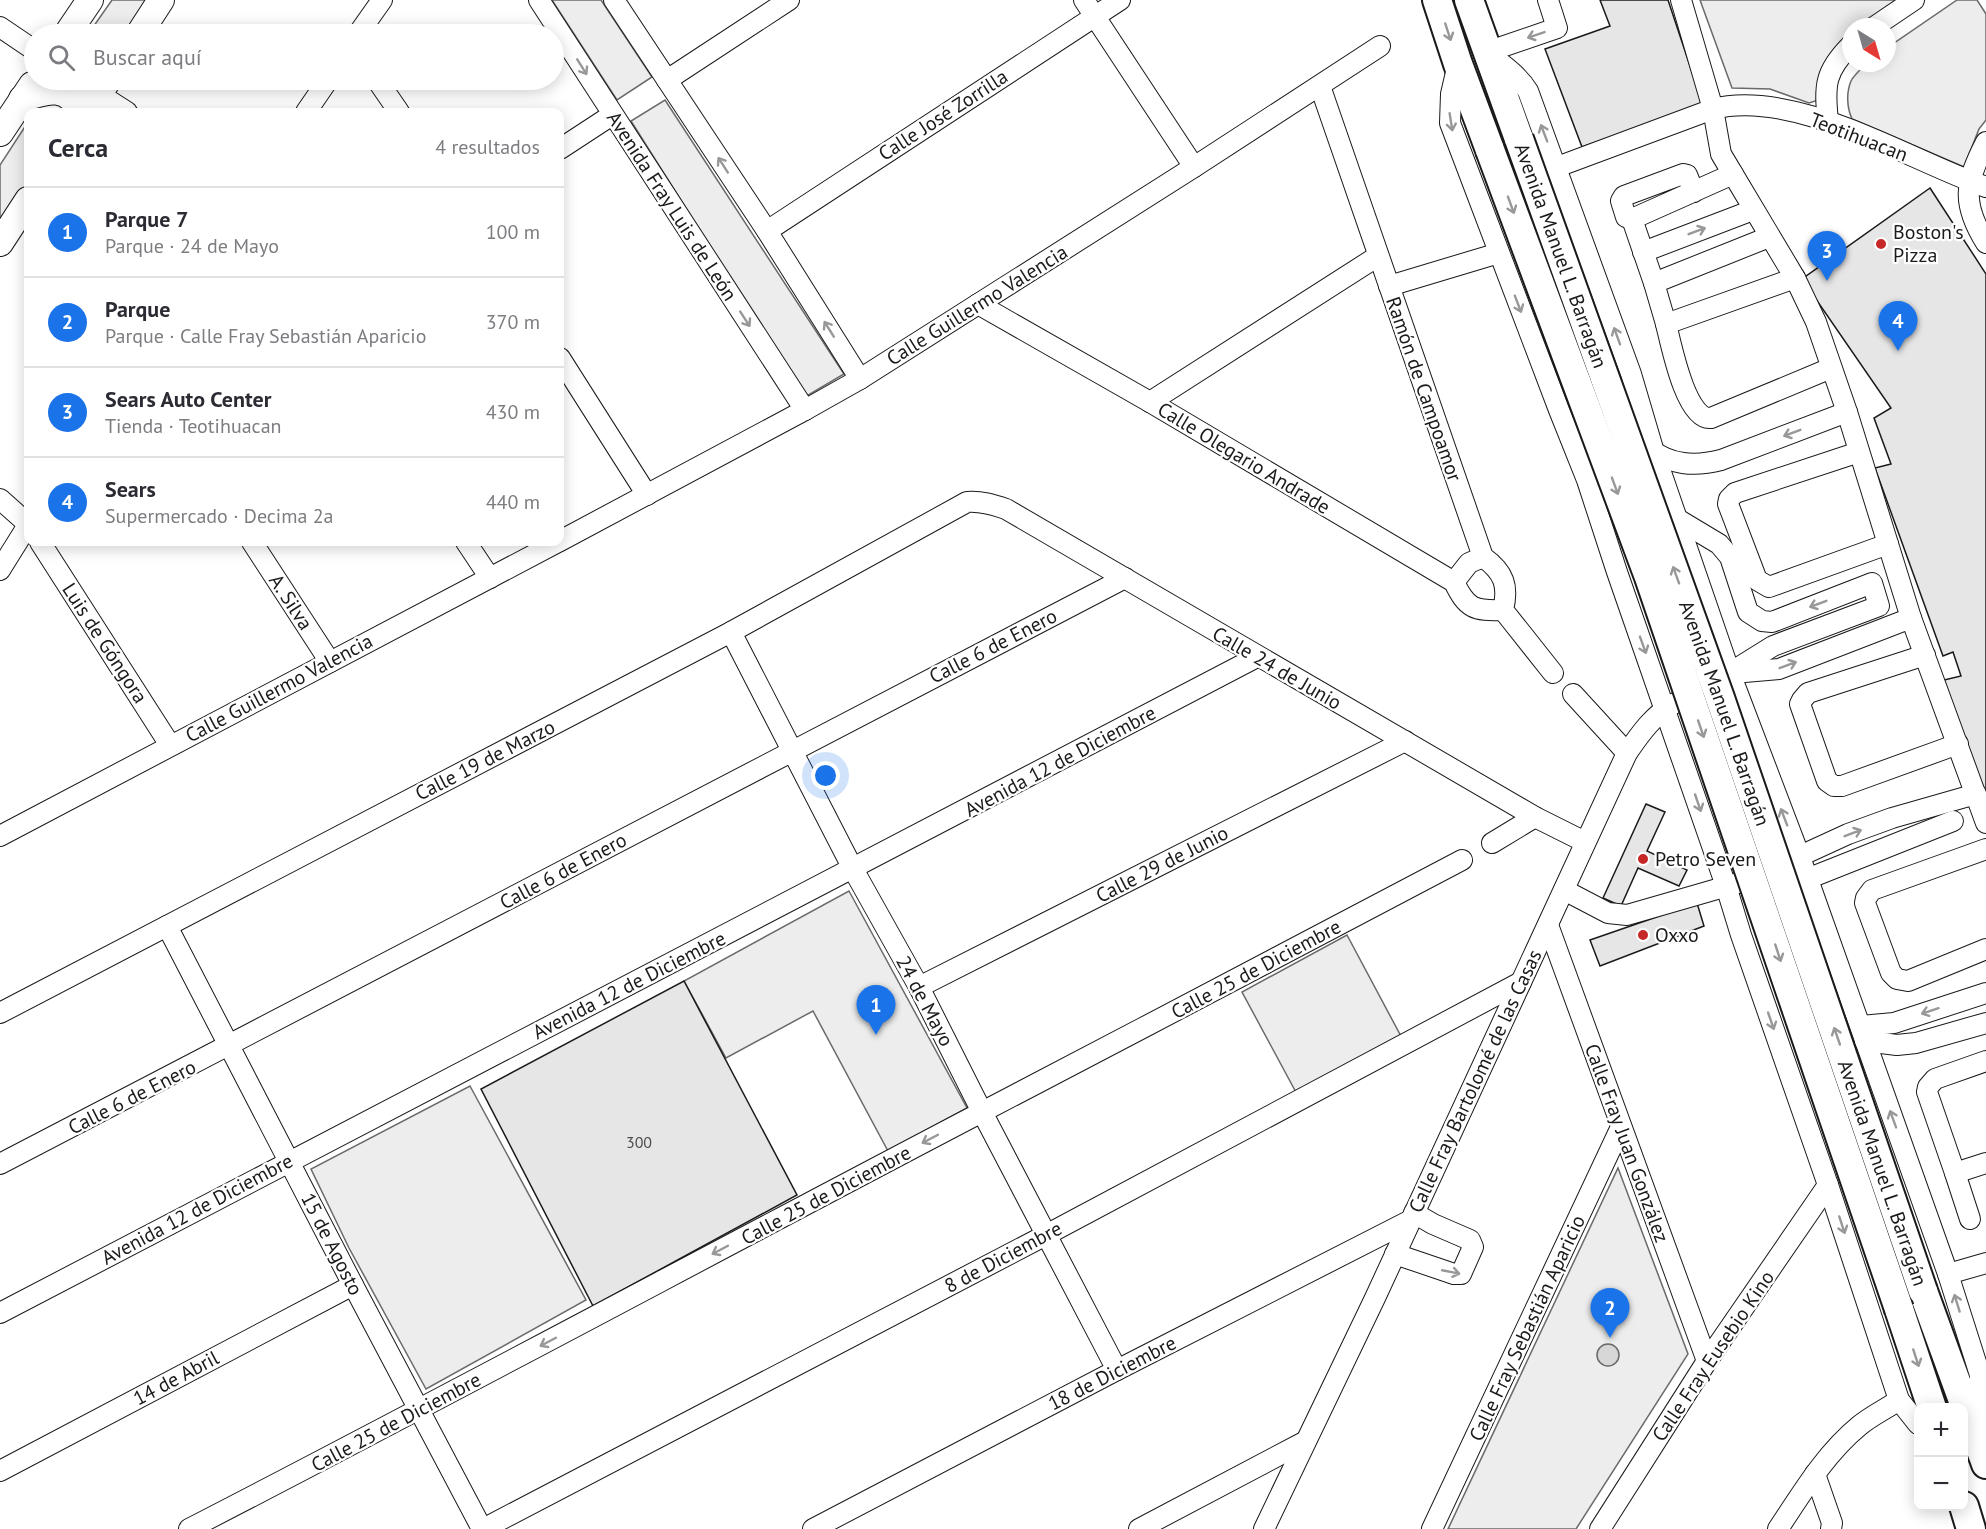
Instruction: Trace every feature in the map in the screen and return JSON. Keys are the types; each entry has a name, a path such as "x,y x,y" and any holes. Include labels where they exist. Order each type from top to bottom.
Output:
{"highway":[{"name":"Avenida Manuel L. Barragán","path":"1437,0 1458,64 1649,577 1931,1403"},
{"name":"Avenida Manuel L. Barragán","path":"1468,0 1728,720 1923,1291 1983,1453"},
{"path":"1966,1511 1971,1529"}],"main road":[{"path":"145,24 161,0"},
{"path":"0,133 28,90"},
{"path":"34,90 58,92 74,101 94,100"},
{"path":"0,243 24,206"}],"street":[{"path":"365,24 382,0"},
{"name":"Avenida Fray Luis de León","path":"539,0 554,24"},
{"path":"614,0 860,379"},
{"path":"667,80 789,0"},
{"name":"Calle José Zorrilla","path":"766,231 1089,8 1120,0"},
{"path":"1487,52 1557,27 1548,0"},
{"path":"1681,0 1713,109 1721,154 1795,278 1816,322 1847,412 1911,618 1986,823"},
{"path":"1887,18 1914,0"},
{"path":"1089,8 1194,167"},
{"path":"0,27 24,43"},
{"name":"Avenida Fray Luis de León","path":"564,39 805,410"},
{"name":"Calle Guillermo Valencia","path":"564,538 860,379 1380,46"},
{"path":"1487,52 1514,74 1528,91 1631,374 1654,452 1730,673 1800,857 1948,1274 1978,1338 1983,1453"},
{"path":"1828,121 1825,98 1827,79 1836,60 1842,54"},
{"path":"1458,64 1451,94 1450,123 1558,410 1587,480 1828,1185 1899,1400 1914,1419"},
{"name":"Ramón de Campoamor","path":"1320,86 1483,557 1498,570 1502,578 1507,594 1503,610"},
{"path":"309,108 321,90"},
{"path":"384,90 396,108"},
{"path":"94,100 116,108"},
{"name":"Teotihuacan","path":"1557,167 1713,109 1751,106 1777,109 1828,121 1978,185"},
{"path":"564,146 612,114"},
{"path":"1986,142 1978,159 1978,185 1968,198 1971,215 1986,243"},
{"path":"1733,174 1694,192 1687,176 1683,174 1624,196 1621,201 1626,218 1632,219 1654,283 1678,370 1692,406 1700,416 1711,418 1831,368"},
{"path":"1643,252 1753,210"},
{"path":"1654,283 1770,237"},
{"path":"1389,286 1499,253"},
{"path":"1150,402 1378,256"},
{"path":"1666,324 1795,278"},
{"name":"Calle Olegario Andrade","path":"978,304 1150,402 1454,582 1463,600 1473,608 1486,611 1503,610"},
{"path":"564,364 647,495"},
{"path":"1558,410 1586,415 1599,413 1611,407 1623,394 1631,374"},
{"path":"1587,480 1591,459 1599,448 1618,437 1633,439 1654,452 1684,464 1701,465 1847,412"},
{"path":"1859,452 1735,493 1729,499 1728,504 1756,580 1769,587 1888,543"},
{"path":"0,499 24,521"},
{"name":"Calle 24 de Junio","path":"967,502 978,501 1005,509 1535,817 1585,842"},
{"name":"Calle 19 de Marzo","path":"0,1013 731,632 967,502"},
{"name":"Calle Fray Bartolomé de las Casas","path":"1264,1529 1413,1217 1627,753 1642,731 1665,708 1730,673 1773,646 1880,606 1872,583 1772,622 1762,621 1748,612 1730,557 1725,550 1710,538 1679,520"},
{"path":"0,570 24,531"},
{"name":"Luis de Góngora","path":"43,546 170,745"},
{"name":"A. Silva","path":"255,546 330,662"},
{"path":"469,546 490,578"},
{"name":"Calle Guillermo Valencia","path":"0,836 550,546"},
{"path":"1454,582 1469,563 1483,557"},
{"name":"Calle 6 de Enero","path":"0,1164 1125,578"},
{"path":"1503,610 1553,673"},
{"path":"1730,673 1779,669 1911,618"},
{"name":"24 de Mayo","path":"731,632 853,869 919,987 1117,1370"},
{"path":"1925,655 1808,693 1804,697 1800,704 1827,781 1834,786 1842,786 1958,744"},
{"name":"Avenida 12 de Diciembre","path":"0,1312 1257,657"},
{"path":"1573,694 1627,753"},
{"name":"Calle 29 de Junio","path":"919,987 1405,741"},
{"path":"1564,890 1608,913 1627,915 1726,886 1800,857 1848,834 1892,818 1976,794"},
{"path":"1492,843 1535,817"},
{"path":"1807,879 1953,821"},
{"path":"1986,849 1872,890 1865,903 1891,973 1902,981 1908,981 1986,949"},
{"name":"Calle 25 de Diciembre","path":"189,1529 1462,860"},
{"path":"1741,935 1754,913 1767,906 1780,903 1793,903 1820,917"},
{"name":"Calle Fray Juan González","path":"1548,925 1707,1362"},
{"name":"15 de Agosto","path":"167,926 418,1410 483,1529"},
{"name":"8 de Diciembre","path":"483,1529 1046,1235 1521,982"},
{"path":"1863,1033 1986,993"},
{"path":"1863,1033 1897,1045 1916,1043 1986,1023"},
{"path":"1970,1218 1927,1089 1935,1079 1986,1061"},
{"name":"Calle Fray Sebastián Aparicio","path":"1432,1529 1621,1127"},
{"path":"1955,1173 1986,1163"},
{"name":"Calle Fray Eusebio Kino","path":"1600,1529 1707,1362 1828,1185"},
{"path":"1395,1254 1454,1274 1461,1274 1473,1247 1470,1240 1413,1217"},
{"name":"18 de Diciembre","path":"813,1529 1413,1217"},
{"path":"1948,1274 1986,1263"},
{"name":"14 de Abril","path":"0,1471 353,1285"},
{"path":"1786,1525 1815,1474 1847,1437 1862,1424 1899,1400"},
{"path":"1139,1529 1304,1442"},
{"path":"1815,1474 1832,1523 1831,1529"}],"shaded area":[{"path":"112,0 155,0 139,24 95,24"},
{"path":"552,0 601,0 652,77 617,100"},
{"path":"1700,0 1904,0 1877,18 1842,18 1842,57 1825,98 1809,103 1770,89 1732,88"},
{"path":"1957,0 1977,0 1986,14 1986,120 1979,129 1964,167 1852,119 1848,100 1851,81 1858,72 1896,72 1896,42"},
{"path":"665,100 844,374 805,397 631,121"},
{"path":"24,128 24,196 0,234 0,165"},
{"path":"849,891 967,1108 888,1151 813,1011 726,1058 684,981"},
{"path":"1347,935 1403,1040 1298,1096 1242,992"},
{"path":"470,1086 586,1300 426,1389 349,1248 311,1169"},
{"path":"1618,1168 1688,1354 1576,1529 1448,1529"},
{"path":"1608,1344 1616,1347 1619,1355 1616,1363 1608,1366 1600,1363 1597,1355 1600,1347"}],"building":[{"path":"1600,0 1668,0 1703,105 1582,147 1545,49 1610,26"},
{"path":"1930,188 1986,274 1986,797 1944,680 1961,676 1953,652 1943,656 1875,468 1891,464 1874,418 1891,408 1802,279"},
{"name":"Petro Seven","path":"1646,804 1665,812 1647,851 1687,870 1679,886 1638,868 1621,906 1603,898"},
{"name":"Oxxo","path":"1697,903 1704,926 1600,966 1590,940"},
{"path":"684,981 797,1195 593,1306 481,1089"}],"place":[{"name":"Boston's Pizza","path":"1881,244"},
{"name":"Sears Auto Center","path":"1827,281"},
{"name":"Sears","path":"1898,351"},
{"name":"Petro Seven","path":"1643,859"},
{"name":"Oxxo","path":"1643,935"},
{"name":"Parque 7","path":"876,1035"},
{"name":"Parque","path":"1610,1338"}]}
